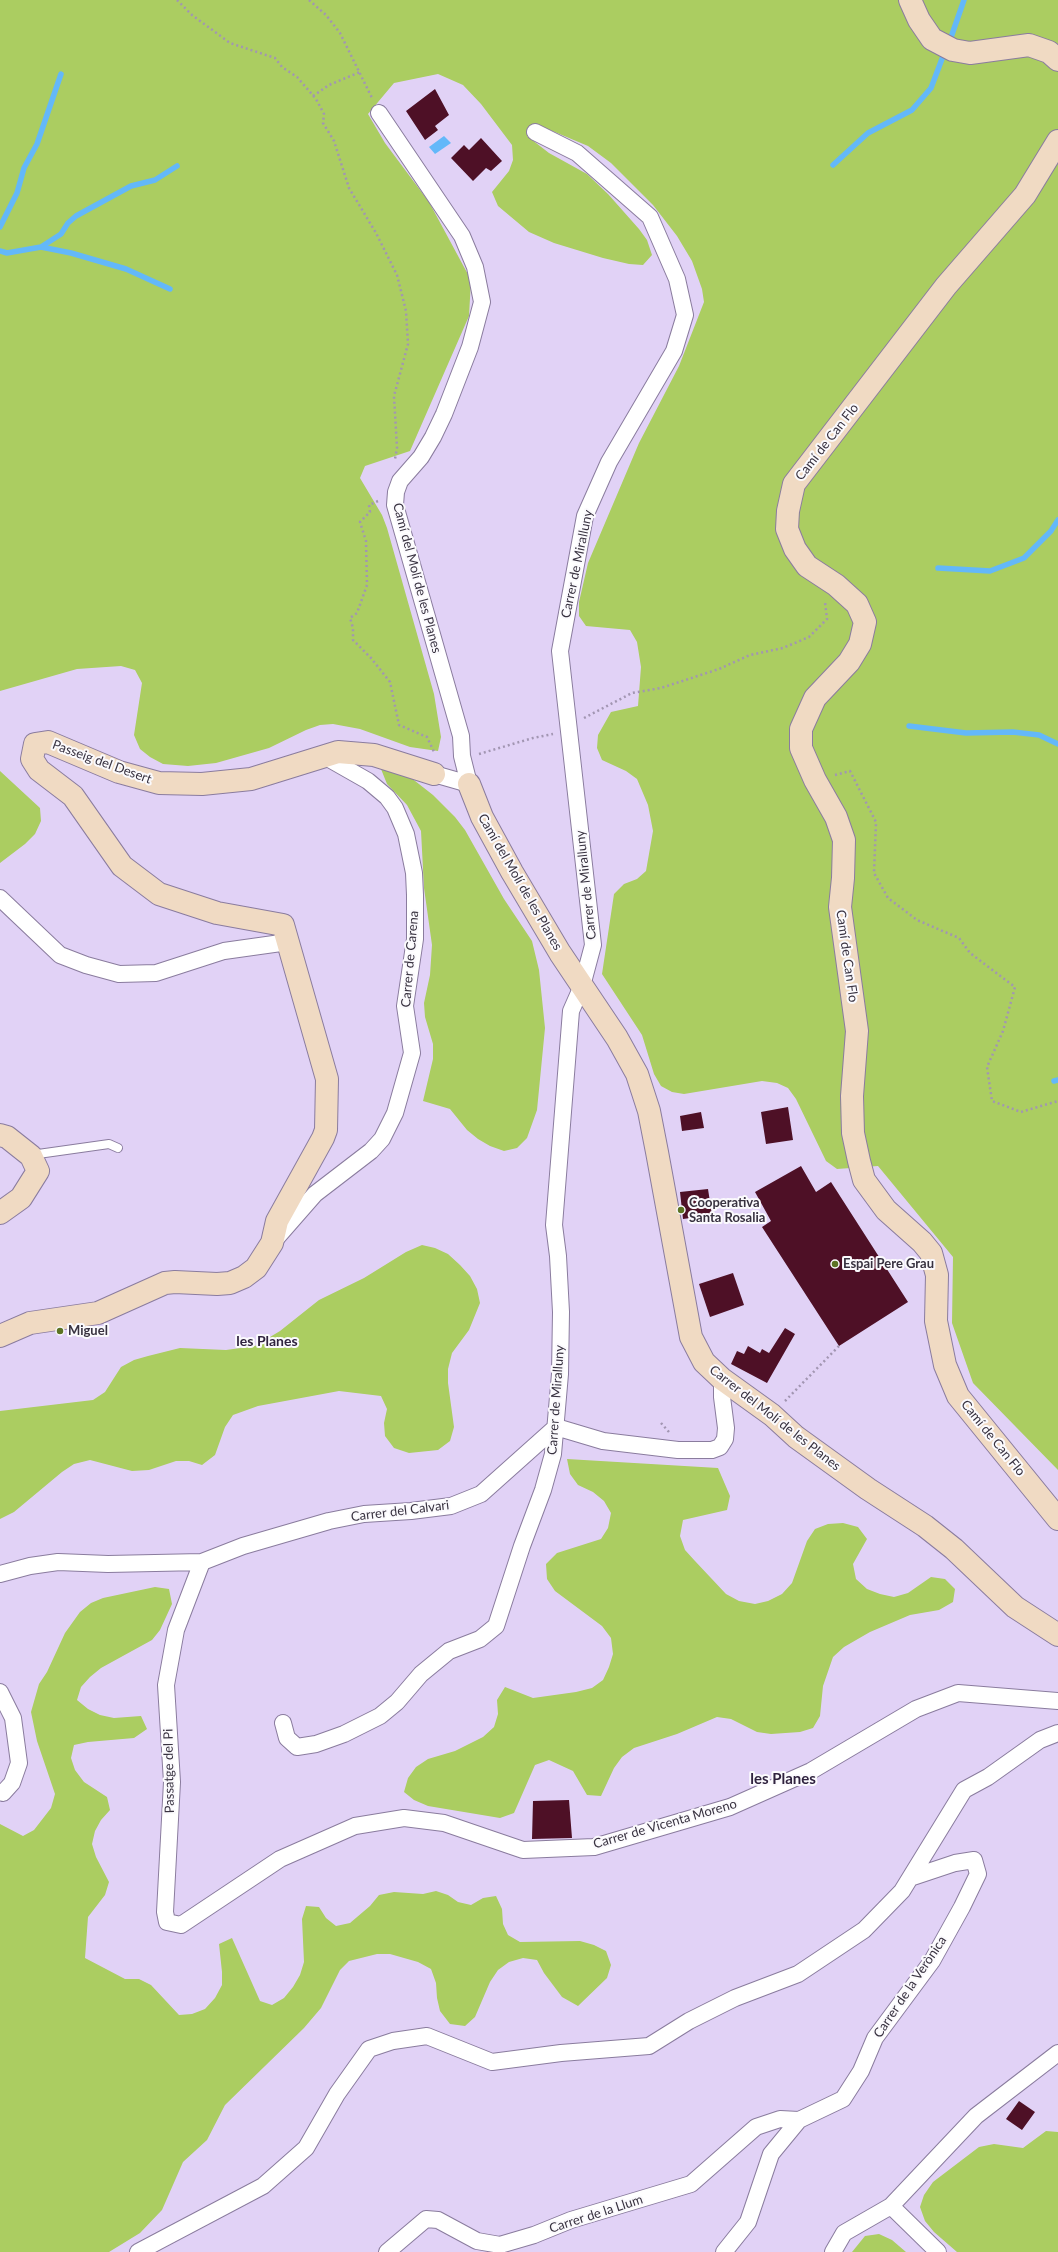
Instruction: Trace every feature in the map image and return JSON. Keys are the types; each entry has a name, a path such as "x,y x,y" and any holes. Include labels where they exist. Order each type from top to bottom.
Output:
{"street":[{"path":"910,0 919,20 932,39 953,50 970,53 1029,45 1049,52 1058,60"},
{"name":"Camí del Molí de les Planes","path":"379,113 462,236 475,268 482,302 470,347 444,414 421,457 400,481 396,492 395,505 461,736 462,756 469,784 482,817 560,953 580,991"},
{"name":"Carrer de Miralluny","path":"283,1723 287,1738 297,1747 316,1744 344,1734 380,1716 397,1702 421,1674 449,1651 480,1639 496,1626 522,1546 543,1490 553,1454 556,1427 561,1312 558,1256 554,1225 571,1011 580,991 593,945 560,651 585,516 609,462 674,351 685,316 677,279 650,217 577,153 535,132"},
{"name":"Camí de Can Flo","path":"1058,141 1025,195 946,286 794,484 788,511 787,529 795,550 807,566 836,585 857,604 865,622 860,644 849,662 815,698 801,729 801,748 815,780 836,817 844,840 843,878 840,907 857,1030 852,1096 853,1133 864,1180 886,1210 931,1252 937,1275 936,1321 945,1365 958,1396 1058,1519"},
{"name":"Passeig del Desert","path":"288,942 283,925 217,913 159,894 122,866 72,796 39,770 32,759 35,744 48,742 119,772 159,783 202,784 251,779 324,756"},
{"path":"324,756 338,752 374,755 469,784"},
{"name":"Carrer de Carena","path":"272,1243 315,1194 371,1151 382,1139 395,1113 412,1053 405,1006 414,939 415,902 414,873 406,834 395,808 387,797 368,781 324,756"},
{"path":"0,898 60,955 86,965 119,974 156,973 224,951 288,942 327,1079 326,1130 323,1138 277,1221 272,1243 256,1268 244,1277 230,1283 165,1283 98,1313 30,1323 0,1336"},
{"name":"Carrer del Molí de les Planes","path":"580,991 637,1074 649,1111 691,1337 704,1362 722,1379 772,1415 796,1437 856,1480 925,1526 954,1549 1015,1607 1058,1635"},
{"path":"0,1135 7,1137 31,1156 38,1171 21,1198 0,1213"},
{"path":"556,1427 603,1441 678,1450 712,1450 720,1447 724,1439 726,1428 722,1379"},
{"name":"Carrer del Calvari","path":"202,1562 243,1546 329,1521 364,1514 411,1511 451,1506 481,1494 556,1427"},
{"path":"0,1574 30,1566 58,1562 108,1564 202,1562"},
{"name":"Passatge del Pi","path":"165,1912 172,1782 166,1685 176,1630 202,1562"},
{"path":"0,1692 13,1718 18,1763 12,1783 3,1793 0,1792"},
{"name":"Carrer de Vicenta Moreno","path":"165,1912 167,1922 181,1924 280,1859 355,1826 404,1818 444,1823 523,1850 594,1846 730,1807 811,1771 916,1709 958,1693 1058,1701"},
{"path":"138,2252 263,2186 306,2148 337,2094 369,2049 393,2041 427,2036 492,2062 561,2053 649,2046 689,2021 735,1998 798,1974 864,1930 902,1891 964,1790 988,1778 1040,1740 1058,1733"},
{"name":"Carrer de la Verònica","path":"724,2252 748,2222 771,2154 799,2120 843,2099 861,2071 875,2038 932,1961 962,1907 978,1874 974,1860 955,1863 910,1878"},
{"path":"833,2252 844,2233 891,2206 976,2116 1058,2053"},
{"name":"Carrer de la Llum","path":"387,2252 426,2219 438,2220 477,2241 500,2245 534,2235 571,2220 690,2184 756,2127 780,2119 799,2120"},
{"path":"891,2206 938,2252"}],"lane":[{"path":"31,1156 109,1144 118,1148"}],"path":[{"path":"177,0 192,15 230,43 275,58 282,67 297,77 313,96 324,114 323,123 334,141 349,188 376,233 397,275 403,294 406,311 408,344 394,396 397,448 395,460"},
{"path":"310,0 326,15 340,33 379,113"},
{"path":"313,96 329,85 360,72"},
{"path":"396,492 369,505 370,512 360,522 366,540 367,585 357,613 350,618 353,628 353,640 371,658 390,682 398,725 427,737 435,757 434,774"},
{"path":"462,756 485,754 533,738 554,734 568,728 632,693 662,688 719,669 750,655 783,648 809,637 827,619 825,600"},
{"path":"815,780 850,771 876,822 874,873 888,898 917,920 960,938 970,953 1015,987 1003,1031 986,1067 992,1101 1022,1112 1058,1100"},
{"path":"772,1415 839,1346"}],"green space":[{"path":"0,0 1058,0 1058,1470 973,1383 952,1323 953,1257 878,1166 837,1169 826,1161 796,1099 788,1088 777,1083 762,1081 684,1094 672,1092 661,1086 654,1074 642,1035 602,974 614,894 624,884 637,879 646,871 653,831 648,805 637,779 626,771 602,760 597,748 598,735 611,712 638,706 641,667 637,642 630,630 586,626 579,616 579,602 588,563 639,443 679,366 704,302 702,289 692,261 677,236 653,205 611,163 588,146 550,130 537,127 527,136 549,153 587,174 608,194 639,229 647,240 652,255 643,265 629,264 603,258 554,243 529,232 498,206 492,192 509,171 513,160 512,145 481,104 463,85 438,74 394,83 368,114 385,143 429,202 471,280 469,316 410,451 365,466 360,478 382,515 387,528 434,694 441,737 438,751 410,747 360,729 333,724 320,725 269,748 216,763 188,766 163,764 150,757 140,749 134,735 142,683 135,670 121,666 77,669 0,691"},
{"path":"381,769 410,777 433,795 455,817 465,830 504,899 532,941 539,970 545,1028 537,1110 527,1138 517,1148 504,1151 490,1146 467,1130 450,1109 423,1101 433,1059 433,1044 425,1017 424,1003 430,975 432,945 424,888 421,831 407,805 387,784"},
{"path":"0,771 40,808 41,821 35,834 25,844 0,863"},
{"path":"422,1245 435,1248 448,1254 460,1265 470,1276 477,1289 480,1303 469,1330 452,1353 448,1369 448,1383 454,1427 450,1441 438,1450 409,1453 394,1448 385,1436 384,1423 387,1409 381,1396 339,1391 258,1406 233,1415 225,1427 215,1455 202,1465 189,1461 176,1461 149,1470 132,1471 90,1460 74,1464 62,1472 14,1512 0,1519 0,1411 93,1400 105,1392 121,1367 134,1360 148,1356 180,1348 226,1350 255,1346 280,1331 319,1300 364,1278 406,1252"},
{"path":"567,1459 718,1468 730,1496 727,1510 683,1520 680,1536 685,1550 726,1594 739,1601 755,1604 768,1601 782,1594 792,1583 807,1541 815,1529 828,1524 843,1523 858,1527 867,1539 853,1564 856,1579 867,1589 894,1597 908,1593 931,1577 945,1579 955,1589 953,1602 939,1610 910,1615 870,1632 844,1647 833,1657 823,1686 820,1716 813,1728 800,1732 771,1734 757,1732 731,1719 717,1717 677,1734 634,1748 622,1757 614,1768 601,1796 587,1795 573,1771 549,1760 535,1765 514,1813 500,1818 428,1806 414,1800 404,1792 408,1778 416,1767 428,1759 455,1751 483,1737 494,1727 498,1714 497,1700 505,1687 533,1698 576,1692 592,1688 603,1680 609,1667 613,1654 611,1638 602,1626 555,1591 547,1579 546,1564 557,1553 601,1539 608,1528 611,1513 604,1501 593,1492 578,1485 570,1474"},
{"path":"155,1587 169,1589 172,1604 160,1630 152,1640 101,1668 90,1677 81,1687 77,1700 88,1709 100,1715 114,1718 141,1716 147,1729 134,1738 88,1742 74,1745 71,1758 75,1770 84,1782 107,1797 110,1810 101,1820 95,1831 92,1844 96,1857 109,1882 105,1895 88,1917 85,1958 125,1979 139,1979 151,1985 179,2015 192,2014 205,2009 215,1998 222,1985 219,1944 232,1938 260,2001 272,2005 284,1998 300,1975 304,1962 302,1919 306,1906 319,1907 326,1918 336,1926 350,1923 370,1906 379,1895 394,1892 423,1894 436,1891 448,1895 458,1902 471,1905 483,1898 496,1896 502,1909 503,1924 508,1935 520,1942 580,1941 594,1945 606,1951 611,1965 607,1978 578,2006 562,1997 544,1973 537,1960 523,1958 509,1962 498,1970 490,1982 475,2017 465,2026 450,2024 440,2011 436,1983 431,1969 418,1962 390,1954 377,1954 349,1961 340,1970 321,2008 304,2028 225,2105 207,2140 183,2162 162,2210 140,2233 109,2252 0,2252 0,1824 23,1836 34,1830 51,1808 55,1794 37,1741 31,1712 39,1684 47,1672 65,1633 80,1612 91,1603 103,1598"},
{"path":"1046,2131 1058,2132 1058,2252 957,2252 934,2232 925,2221 920,2207 924,2195 933,2182 979,2147 994,2144 1023,2148"},
{"path":"879,2234 892,2240 906,2252 852,2252 865,2236"}],"water":[{"path":"444,136 451,143 435,154 429,147"}],"building":[{"path":"435,89 449,115 435,126 438,130 425,140 406,111"},
{"path":"481,138 502,161 491,171 486,168 473,181 451,158 464,145 469,150"},
{"path":"788,1107 793,1140 766,1144 761,1112"},
{"path":"701,1112 704,1128 682,1131 680,1116"},
{"name":"Espai Pere Grau","path":"801,1166 816,1192 831,1182 908,1302 839,1346 762,1227 771,1221 755,1192"},
{"path":"708,1189 712,1215 683,1219 680,1192"},
{"path":"733,1273 744,1305 710,1317 699,1284"},
{"path":"785,1328 795,1334 767,1383 731,1364 737,1351 744,1354 748,1346 760,1353 762,1349 769,1353"},
{"path":"569,1800 572,1838 532,1839 533,1801"},
{"path":"1019,2101 1035,2112 1022,2130 1006,2119"}],"waterway":[{"path":"949,43 964,0"},
{"path":"833,165 868,133 912,110 931,88 945,51"},
{"path":"0,227 17,193 24,168 37,144 61,74"},
{"path":"41,247 61,234 68,223 76,216 131,186 155,180 177,166"},
{"path":"0,251 7,253 41,247 71,253 126,269 170,289"},
{"path":"938,568 990,571 1024,558 1051,531 1058,520"},
{"path":"909,726 966,733 1013,732 1039,735 1058,744"},
{"path":"1054,1081 1058,1080"}],"place":[{"name":"Cooperativa Santa Rosalia","path":"681,1210"},
{"name":"Espai Pere Grau","path":"835,1264"},
{"name":"Miguel","path":"60,1331"}],"district":[{"name":"les Planes","path":"267,1341"},
{"name":"les Planes","path":"783,1779"}]}
